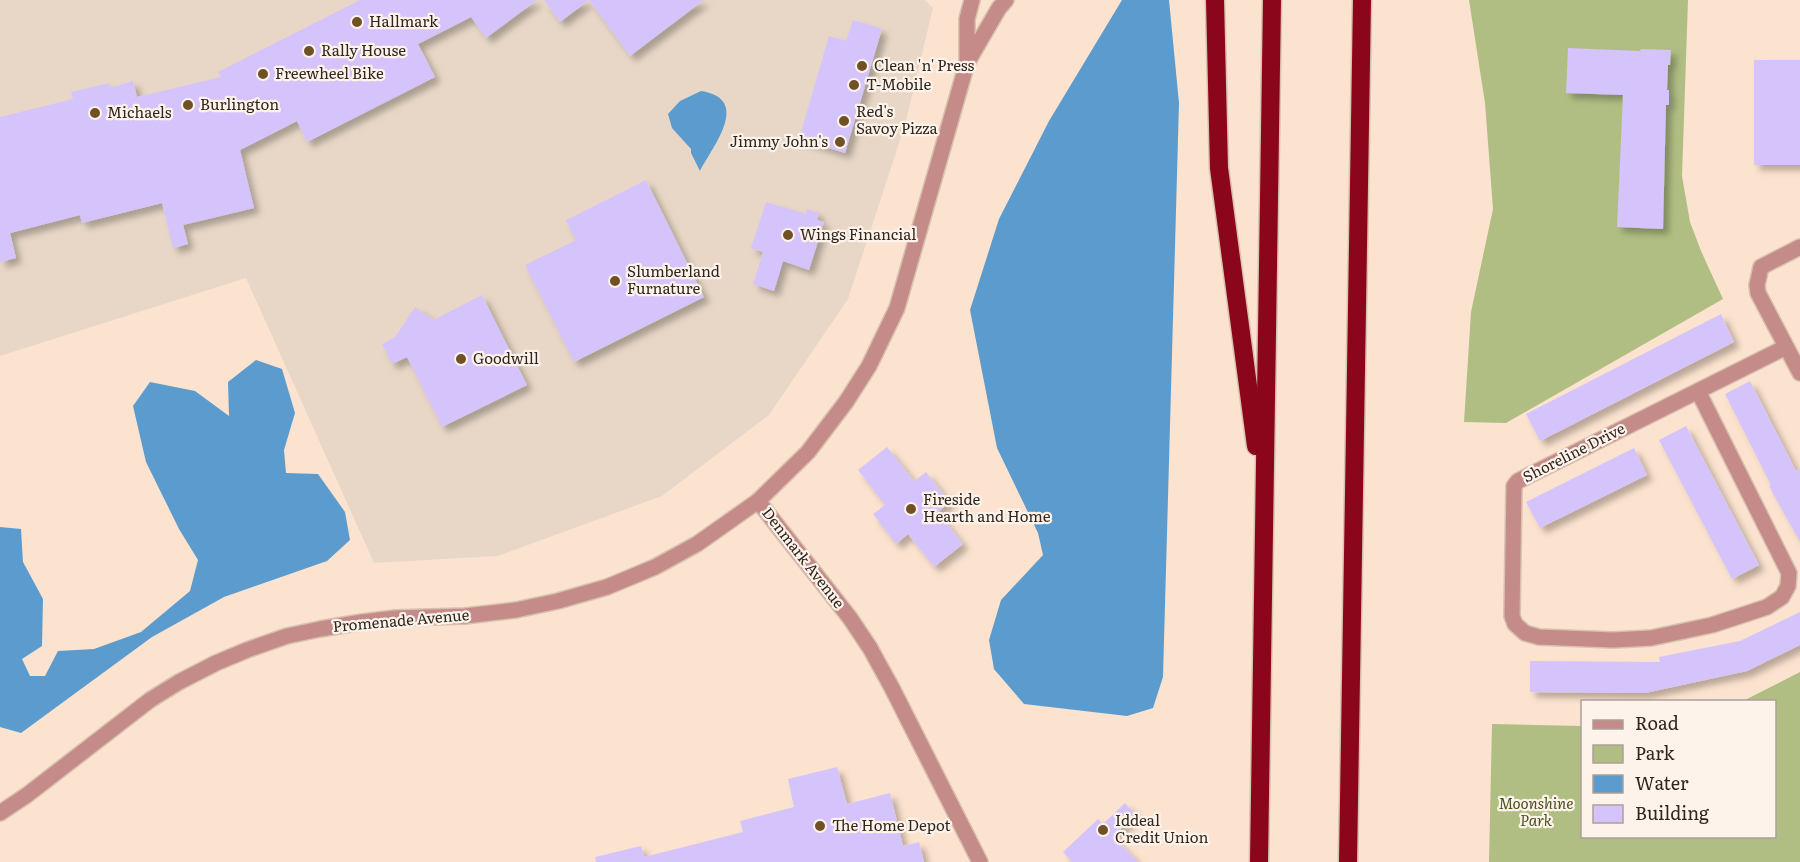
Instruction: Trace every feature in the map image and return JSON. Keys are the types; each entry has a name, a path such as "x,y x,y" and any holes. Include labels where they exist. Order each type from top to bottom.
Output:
{"highway":[{"path":"1215,0 1219,168 1264,506"},
{"path":"1259,862 1271,0"},
{"path":"1348,862 1362,0"}],"street":[{"name":"Denmark Avenue","path":"967,63 967,19 972,0"},
{"name":"Denmark Avenue","path":"980,862 870,648 850,618 758,501 808,452 837,415 869,366 897,308 967,63 1006,0"},
{"path":"1800,247 1761,267 1757,285 1758,293 1800,373"},
{"name":"Shoreline Drive","path":"1698,391 1789,573 1788,586 1782,597 1767,607 1713,625 1651,638 1613,640 1539,637 1525,633 1515,624 1512,616 1514,486 1518,481 1698,391 1786,347"},
{"name":"Promenade Avenue","path":"0,813 27,795 150,700 198,672 247,650 287,636 320,628 395,618 465,616 516,610 578,596 655,567 697,544 758,501"}],"shaded area":[{"path":"0,0 925,0 933,8 905,125 848,299 769,415 662,496 498,556 374,563 246,278 0,356"}],"green space":[{"path":"1469,0 1688,0 1682,176 1690,222 1723,299 1506,423 1464,422 1471,312 1493,209 1485,103"},
{"name":"Moonshine Park","path":"1800,672 1800,862 1489,862 1492,724 1581,726 1581,838 1776,838 1776,700 1745,700"}],"water":[{"path":"1122,0 1169,0 1179,103 1163,677 1153,708 1127,716 1024,704 994,669 989,640 1001,600 1043,555 1038,533 997,448 970,310 999,219 1049,121"},
{"path":"701,91 716,96 724,103 727,113 719,137 700,171 691,149 672,128 668,114 680,101"},
{"path":"256,360 282,369 295,413 284,450 286,473 318,474 345,512 350,540 327,561 224,597 152,637 21,733 0,727 0,527 21,529 23,562 43,599 42,646 22,659 30,676 45,676 58,651 94,649 141,632 190,591 198,560 179,529 146,462 133,406 150,382 195,391 229,416 228,382"}],"building":[{"path":"360,0 537,0 486,38 471,17 418,44 435,77 307,142 297,121 240,150 254,208 183,225 188,244 173,248 162,203 82,223 80,215 10,233 16,258 0,262 0,117 73,99 71,92 109,83 110,88 133,81 137,97 221,77 218,72"},
{"path":"544,0 589,0 560,22"},
{"path":"589,0 704,0 630,56"},
{"path":"853,20 882,29 845,153 799,139 829,36 846,41"},
{"path":"1568,48 1671,50 1667,90 1669,90 1669,105 1666,105 1663,229 1617,227 1623,95 1566,93"},
{"path":"1754,60 1800,60 1800,165 1754,165"},
{"name":"Slumberland Furnature","path":"646,180 704,297 574,362 525,265 576,240 566,220"},
{"name":"Wings Financial","path":"766,202 806,214 807,209 819,213 817,220 824,222 809,270 783,261 774,291 753,284 763,252 751,248"},
{"name":"Goodwill","path":"482,295 527,385 442,427 407,357 392,364 382,344 395,337 415,307 433,320"},
{"path":"1721,314 1734,342 1540,441 1526,414"},
{"path":"1750,381 1796,471 1800,469 1800,542 1769,486 1771,485 1725,394"},
{"path":"1686,426 1759,565 1732,579 1659,440"},
{"name":"Fireside Hearth and Home","path":"887,447 914,481 926,472 950,502 938,512 963,544 934,567 908,534 896,544 873,514 885,505 858,470"},
{"path":"1634,448 1647,475 1540,528 1526,502"},
{"path":"1800,612 1800,645 1747,671 1645,693 1530,692 1530,661 1660,662 1659,657 1740,641"},
{"name":"The Home Depot","path":"837,767 847,804 890,793 903,846 919,842 924,862 596,862 595,857 641,846 644,857 743,832 740,821 794,807 788,779"},
{"name":"Iddeal Credit Union","path":"1125,803 1136,815 1113,836 1138,862 1072,862 1063,852 1098,819 1103,824"}],"place":[{"name":"Hallmark","path":"357,22"},
{"name":"Rally House","path":"309,51"},
{"name":"Clean 'n' Press","path":"862,66"},
{"name":"Freewheel Bike","path":"263,74"},
{"name":"T-Mobile","path":"854,85"},
{"name":"Burlington","path":"188,105"},
{"name":"Michaels","path":"95,113"},
{"name":"Red's Savoy Pizza","path":"844,121"},
{"name":"Jimmy John's","path":"840,142"},
{"name":"Wings Financial","path":"788,235"},
{"name":"Slumberland Furnature","path":"615,281"},
{"name":"Goodwill","path":"461,359"},
{"name":"Fireside Hearth and Home","path":"911,509"},
{"name":"The Home Depot","path":"820,826"},
{"name":"Iddeal Credit Union","path":"1103,830"}]}
